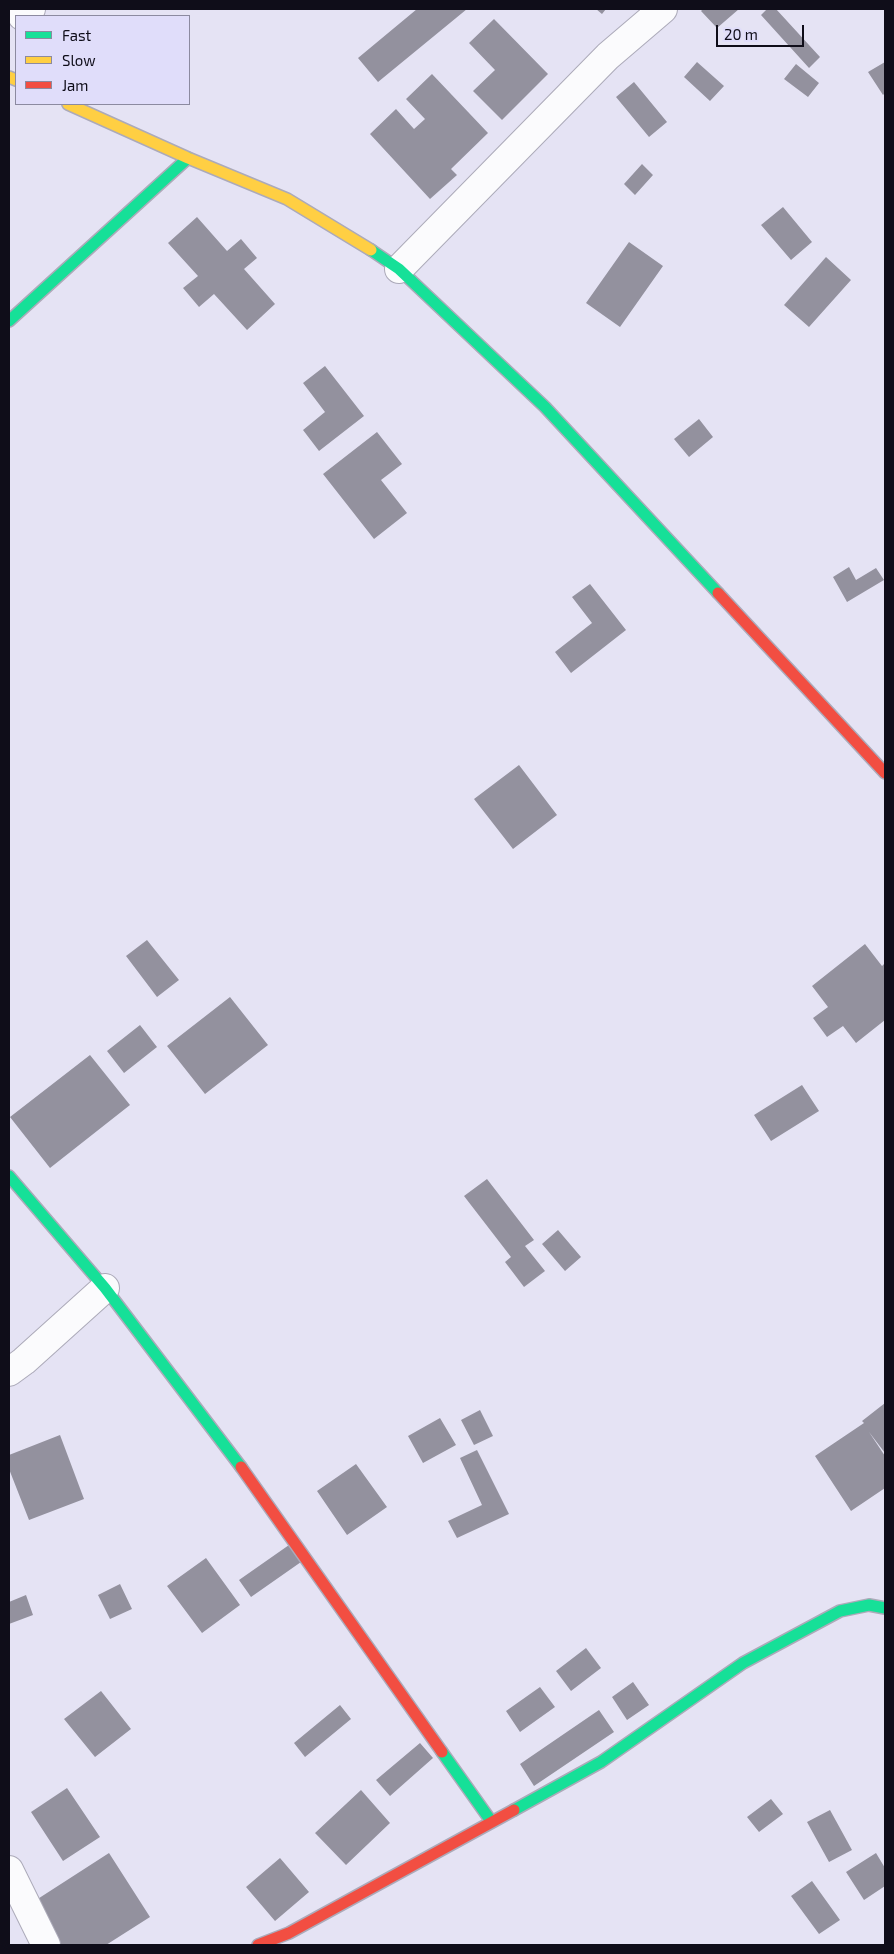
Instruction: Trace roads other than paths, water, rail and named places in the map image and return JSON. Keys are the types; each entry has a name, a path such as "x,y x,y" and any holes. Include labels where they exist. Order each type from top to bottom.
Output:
{"street":[{"path":"399,269 608,56 664,9"},
{"path":"70,105 287,200 340,230 399,269 545,407 884,771"},
{"path":"9,321 188,158"},
{"path":"9,1176 105,1288 247,1476 491,1821"},
{"path":"9,1372 24,1361 105,1288"},
{"path":"258,1945 289,1933 601,1762 743,1663 840,1611 869,1605 885,1608"},
{"path":"9,1870 46,1945"}]}
